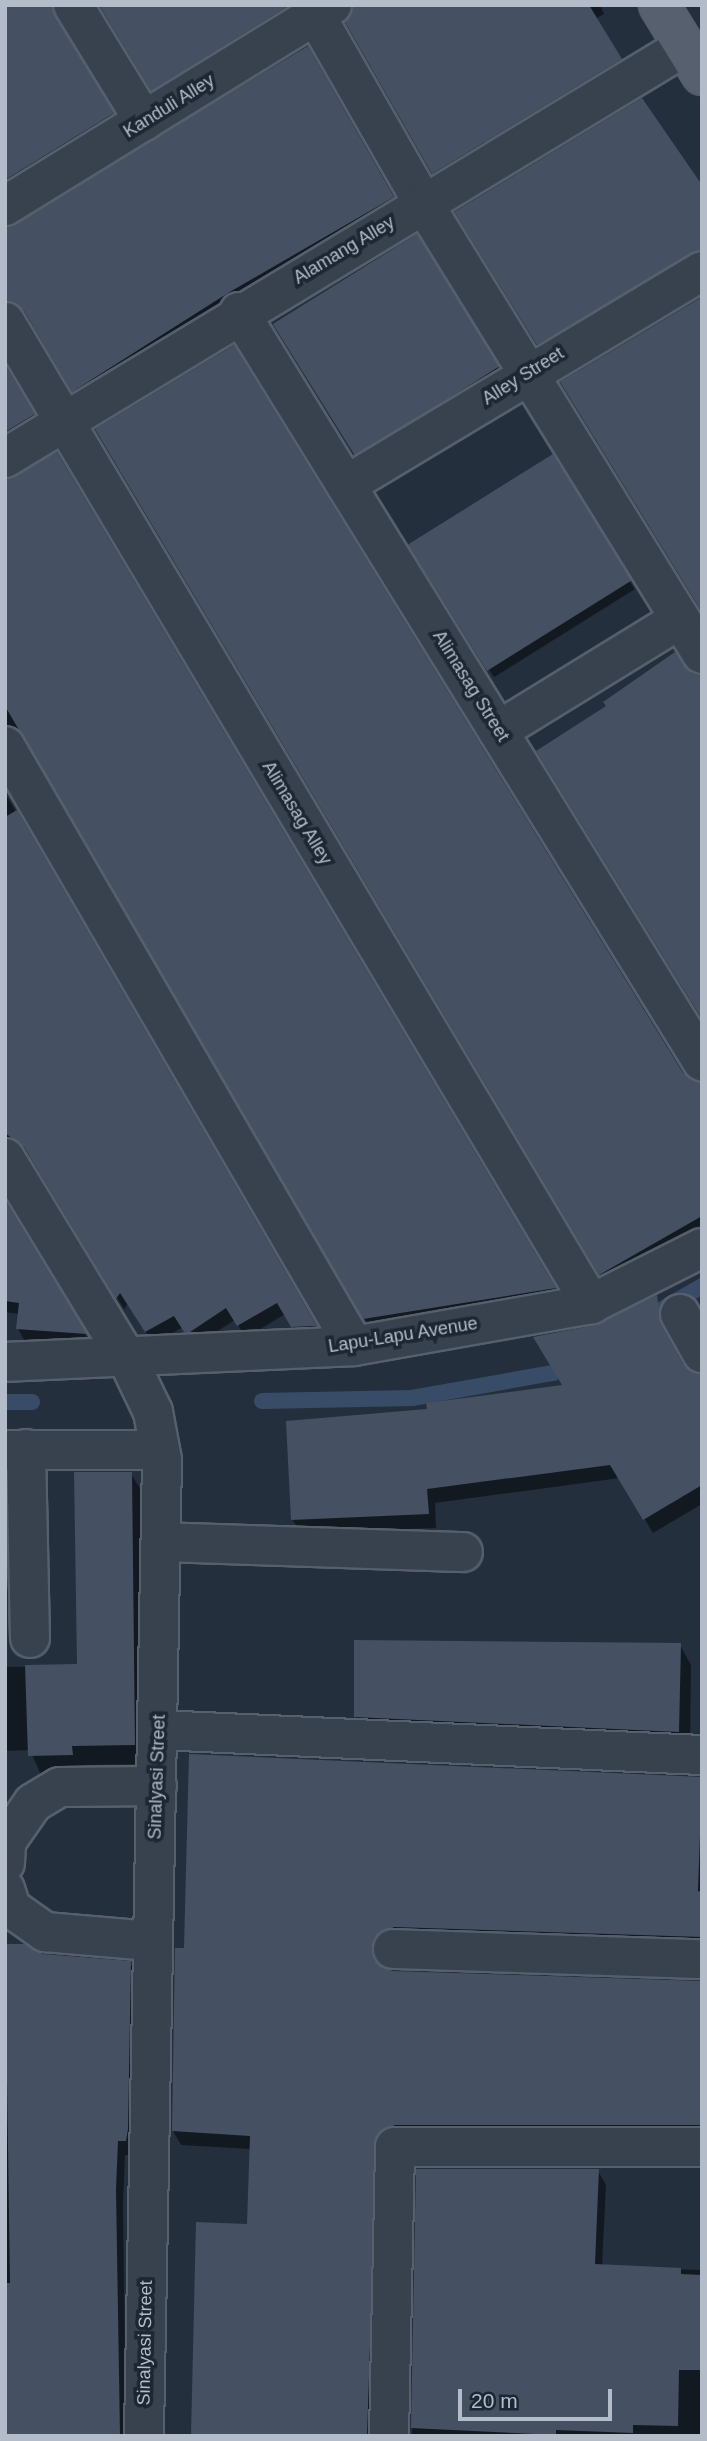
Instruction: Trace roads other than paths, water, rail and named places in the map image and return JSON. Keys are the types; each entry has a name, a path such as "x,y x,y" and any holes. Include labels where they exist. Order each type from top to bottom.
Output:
{"main road":[{"path":"659,5 693,61"}],"street":[{"path":"73,5 144,121"},
{"path":"324,10 423,203 702,653"},
{"name":"Kanduli Alley","path":"5,206 324,10"},
{"name":"Alamang Alley","path":"5,458 239,312 423,203 693,61"},
{"name":"Alley Street","path":"346,485 526,373 702,271"},
{"name":"Alimasag Street","path":"239,312 702,1061"},
{"name":"Alimasag Alley","path":"5,322 590,1304"},
{"path":"498,731 680,619"},
{"path":"5,746 354,1346"},
{"name":"Sinalyasi Street","path":"5,1158 128,1360 153,1412 160,1450 159,1730 151,1941 144,2436"},
{"name":"Lapu-Lapu Avenue","path":"5,1362 128,1360 354,1346 590,1304 702,1248"},
{"path":"680,1314 702,1353"},
{"path":"30,1638 16,1450 160,1450"},
{"path":"161,1542 463,1552"},
{"path":"159,1730 702,1755"},
{"path":"5,1863 6,1842 33,1803 60,1787 157,1786"},
{"path":"5,1889 12,1908 45,1932 151,1941"},
{"path":"393,1949 702,1959"},
{"path":"389,2436 394,2147 702,2147"}],"waterway":[{"path":"640,1322 702,1286"},
{"path":"262,1401 412,1398 553,1373 573,1362"},
{"path":"5,1402 32,1402"}]}
